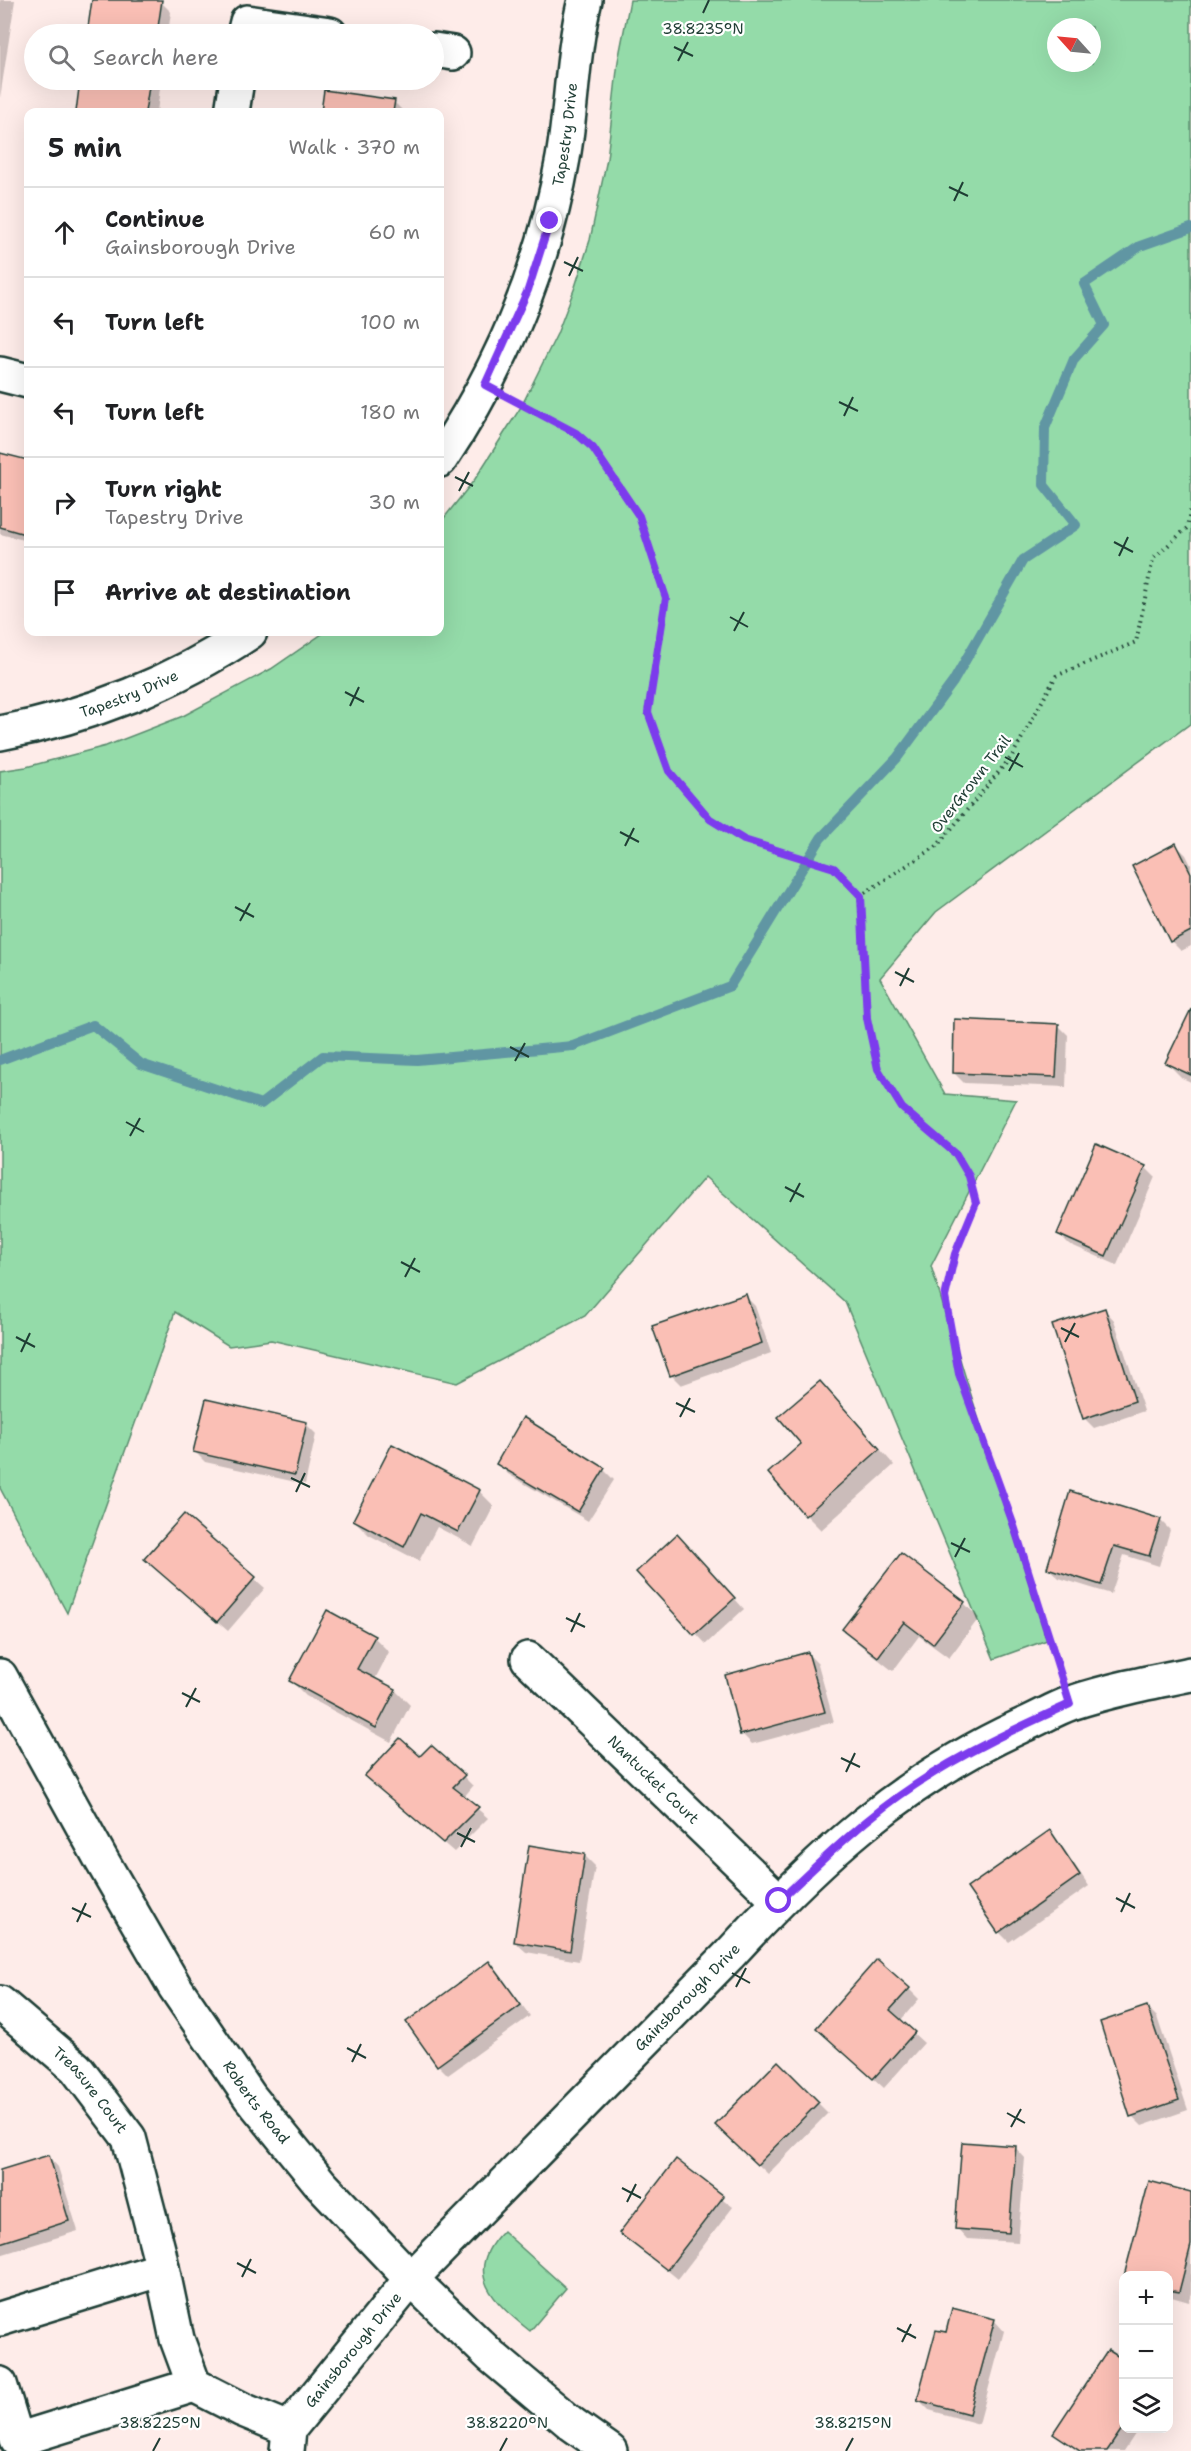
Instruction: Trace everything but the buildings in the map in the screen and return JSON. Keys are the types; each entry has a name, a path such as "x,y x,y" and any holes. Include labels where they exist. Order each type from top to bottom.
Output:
{"street":[{"name":"Tapestry Drive","path":"444,453 485,385 528,290 550,221 563,157 585,0"},
{"path":"246,24 247,22 261,24"},
{"path":"233,108 235,90"},
{"path":"0,374 24,380"},
{"name":"Tapestry Drive","path":"0,733 84,713 149,687 243,636"},
{"name":"Nantucket Court","path":"528,1659 779,1901"},
{"name":"Gainsborough Drive","path":"288,2440 411,2279 729,1955 779,1901 835,1848 913,1786 952,1761 998,1737 1070,1704 1191,1674"},
{"name":"Roberts Road","path":"0,1676 100,1859 175,1988 250,2097 320,2183 411,2279 490,2356 572,2424 610,2451"},
{"name":"Treasure Court","path":"0,2003 76,2068 129,2138 177,2339 194,2385"},
{"path":"0,2319 162,2269"},
{"path":"0,2384 16,2440 194,2385 243,2410 288,2440"}],"path":[{"path":"485,385 576,433 593,448 639,516 666,598 648,712 669,771 710,819 744,840 834,868 861,896 867,1018 878,1069 902,1108 956,1154 969,1176 976,1203 955,1254 945,1297 959,1374 1014,1526 1070,1704"},
{"name":"OverGrown Trail","path":"861,896 937,846 1012,756 1056,676 1136,642 1153,559 1187,528 1191,507"}],"green space":[{"path":"630,0 1191,0 1191,723 936,912 880,978 945,1094 1016,1100 931,1266 1047,1640 994,1659 845,1302 705,1177 585,1316 457,1383 271,1340 229,1346 175,1312 67,1613 0,1488 0,771 26,767 106,746 183,716 271,669 319,636 444,636 444,518 475,479 521,407 557,334 590,240 607,159 618,61"},
{"path":"503,2231 566,2288 530,2331 505,2309 487,2286 484,2261 491,2246"}],"waterway":[{"path":"0,1060 93,1025 141,1064 261,1104 323,1056 417,1060 573,1046 730,986 821,838 897,758 953,682 1023,560 1076,525 1044,485 1045,428 1074,359 1104,325 1084,284 1140,246 1191,228"}],"route":[{"path":"550,221 528,290 485,385 576,433 593,448 639,516 666,598 648,712 669,771 710,819 744,840 834,868 861,896 867,1018 878,1069 902,1108 956,1154 969,1176 976,1203 955,1254 945,1297 959,1374 1014,1526 1070,1704 952,1761 913,1786 835,1848 779,1901"}]}
